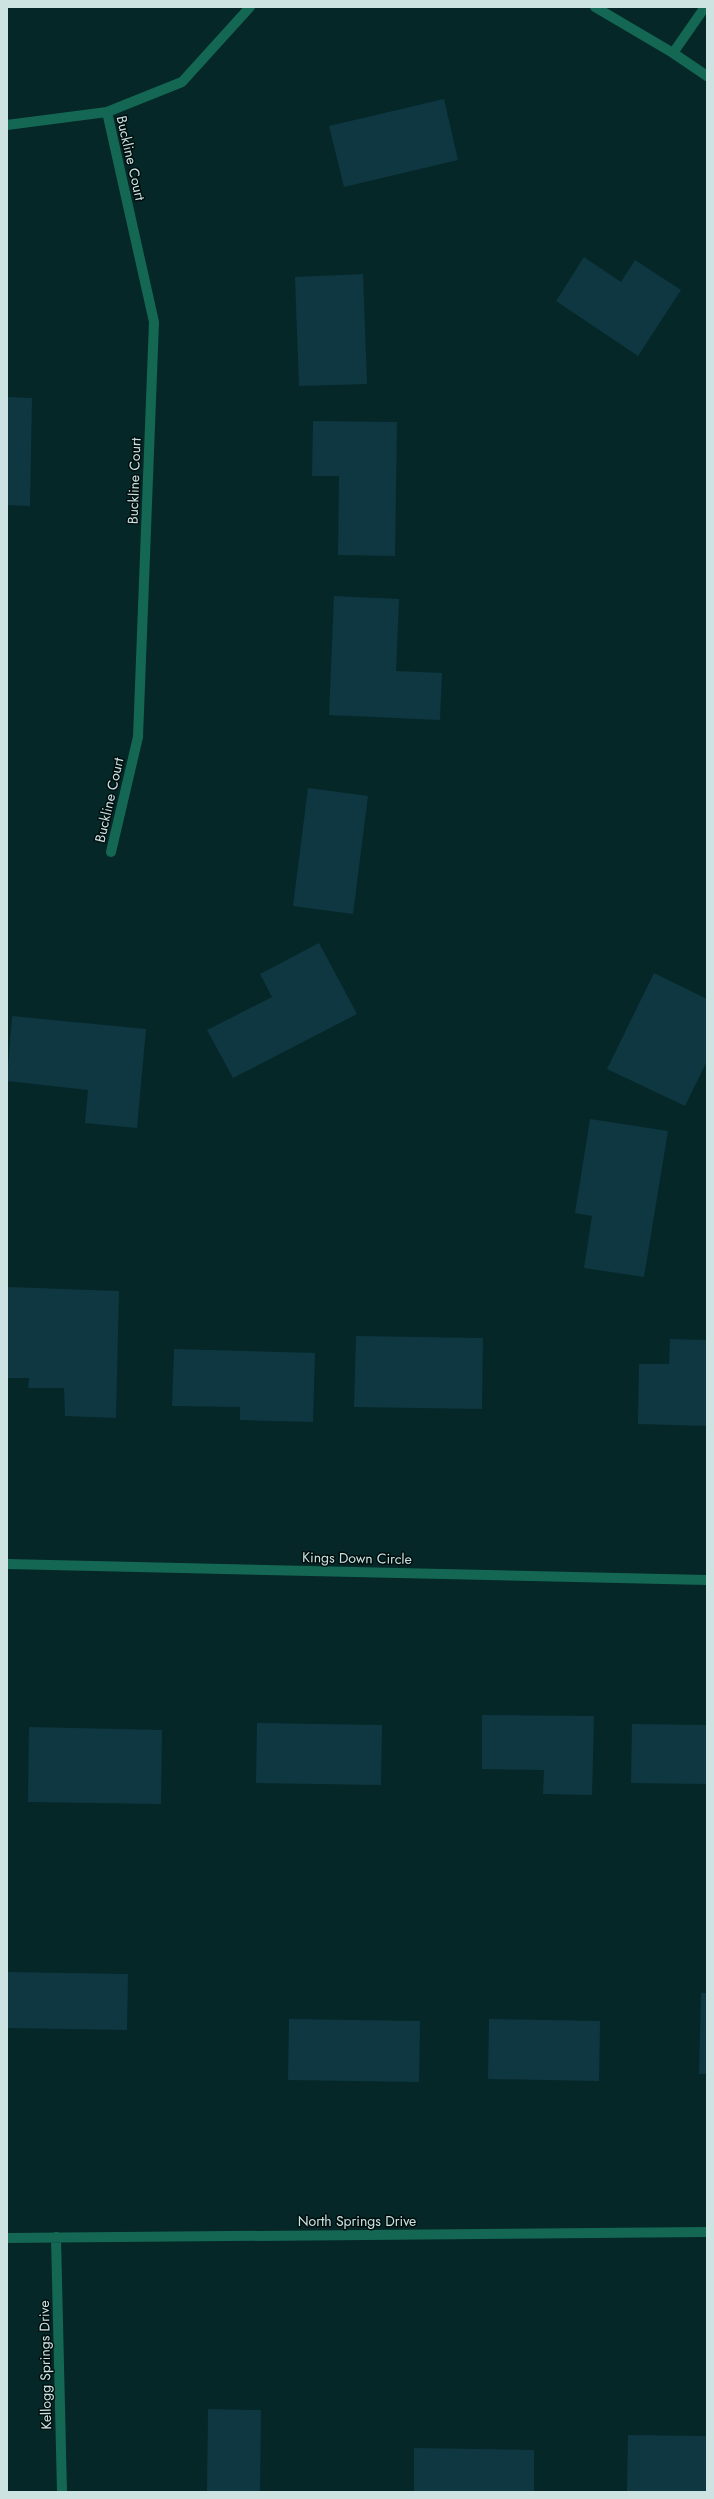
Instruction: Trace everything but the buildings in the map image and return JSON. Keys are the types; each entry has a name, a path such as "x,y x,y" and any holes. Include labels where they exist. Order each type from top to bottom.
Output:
{"street":[{"path":"7,125 107,112 182,82 250,7"},
{"path":"595,7 673,53 707,76"},
{"path":"673,53 705,7"},
{"name":"Buckline Court","path":"107,112 154,322 138,737 111,852"},
{"name":"Kings Down Circle","path":"7,1564 707,1580"},
{"name":"North Springs Drive","path":"7,2238 707,2232"},
{"name":"Kellogg Springs Drive","path":"56,2237 62,2492"}]}
